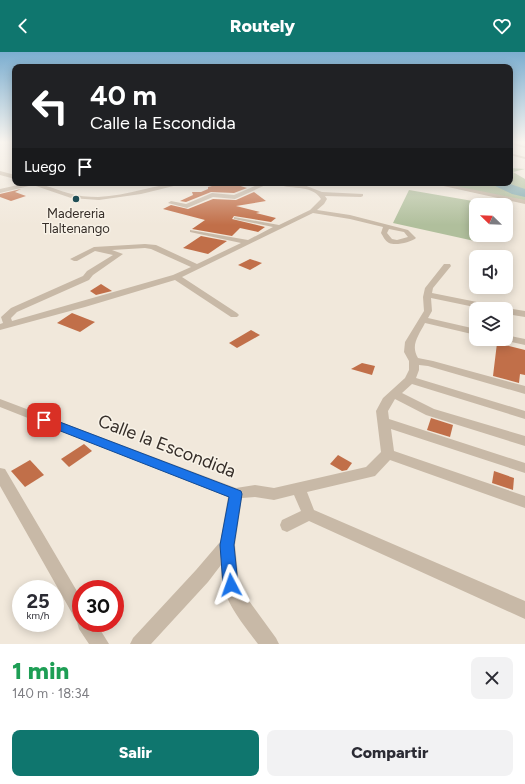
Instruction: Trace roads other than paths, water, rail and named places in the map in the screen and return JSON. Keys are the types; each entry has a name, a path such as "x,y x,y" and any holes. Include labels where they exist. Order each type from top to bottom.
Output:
{"street":[{"path":"0,173 12,176"},
{"path":"0,191 25,186"},
{"path":"42,186 70,196 84,198 107,198 169,186"},
{"path":"171,203 187,206 212,194 235,198 261,186"},
{"path":"295,186 306,188 322,194 361,194"},
{"path":"448,186 525,202"},
{"path":"97,249 119,254 90,273 86,278 14,310 6,317 4,326 82,305 176,276 312,211 322,203 324,199 322,194"},
{"path":"312,211 350,217 386,226"},
{"path":"236,218 280,226"},
{"path":"192,231 249,242"},
{"path":"74,258 97,249 150,246 197,267"},
{"path":"388,454 382,412 387,401 410,380 414,370 414,361 409,352 410,342 428,311 429,288 447,266"},
{"path":"176,276 234,315"},
{"path":"428,295 469,303"},
{"path":"513,312 525,314"},
{"path":"423,320 469,330"},
{"path":"513,339 525,342"},
{"path":"414,361 429,363 525,390"},
{"path":"410,380 525,415"},
{"path":"394,394 430,412 525,441"},
{"name":"Calle la Escondida","path":"0,402 236,494 227,545 231,585 238,600 270,644"},
{"path":"384,422 525,468"},
{"path":"236,494 244,491 274,494 370,472 388,454"},
{"path":"388,454 525,502"},
{"path":"0,473 72,599"},
{"path":"299,489 309,514 525,610"},
{"path":"287,525 309,514"},
{"path":"139,644 179,602 227,545"},
{"path":"91,632 100,644"}],"waterway":[{"path":"504,186 525,193"}],"place":[{"name":"Madereria Tlaltenango","path":"76,199"}]}
